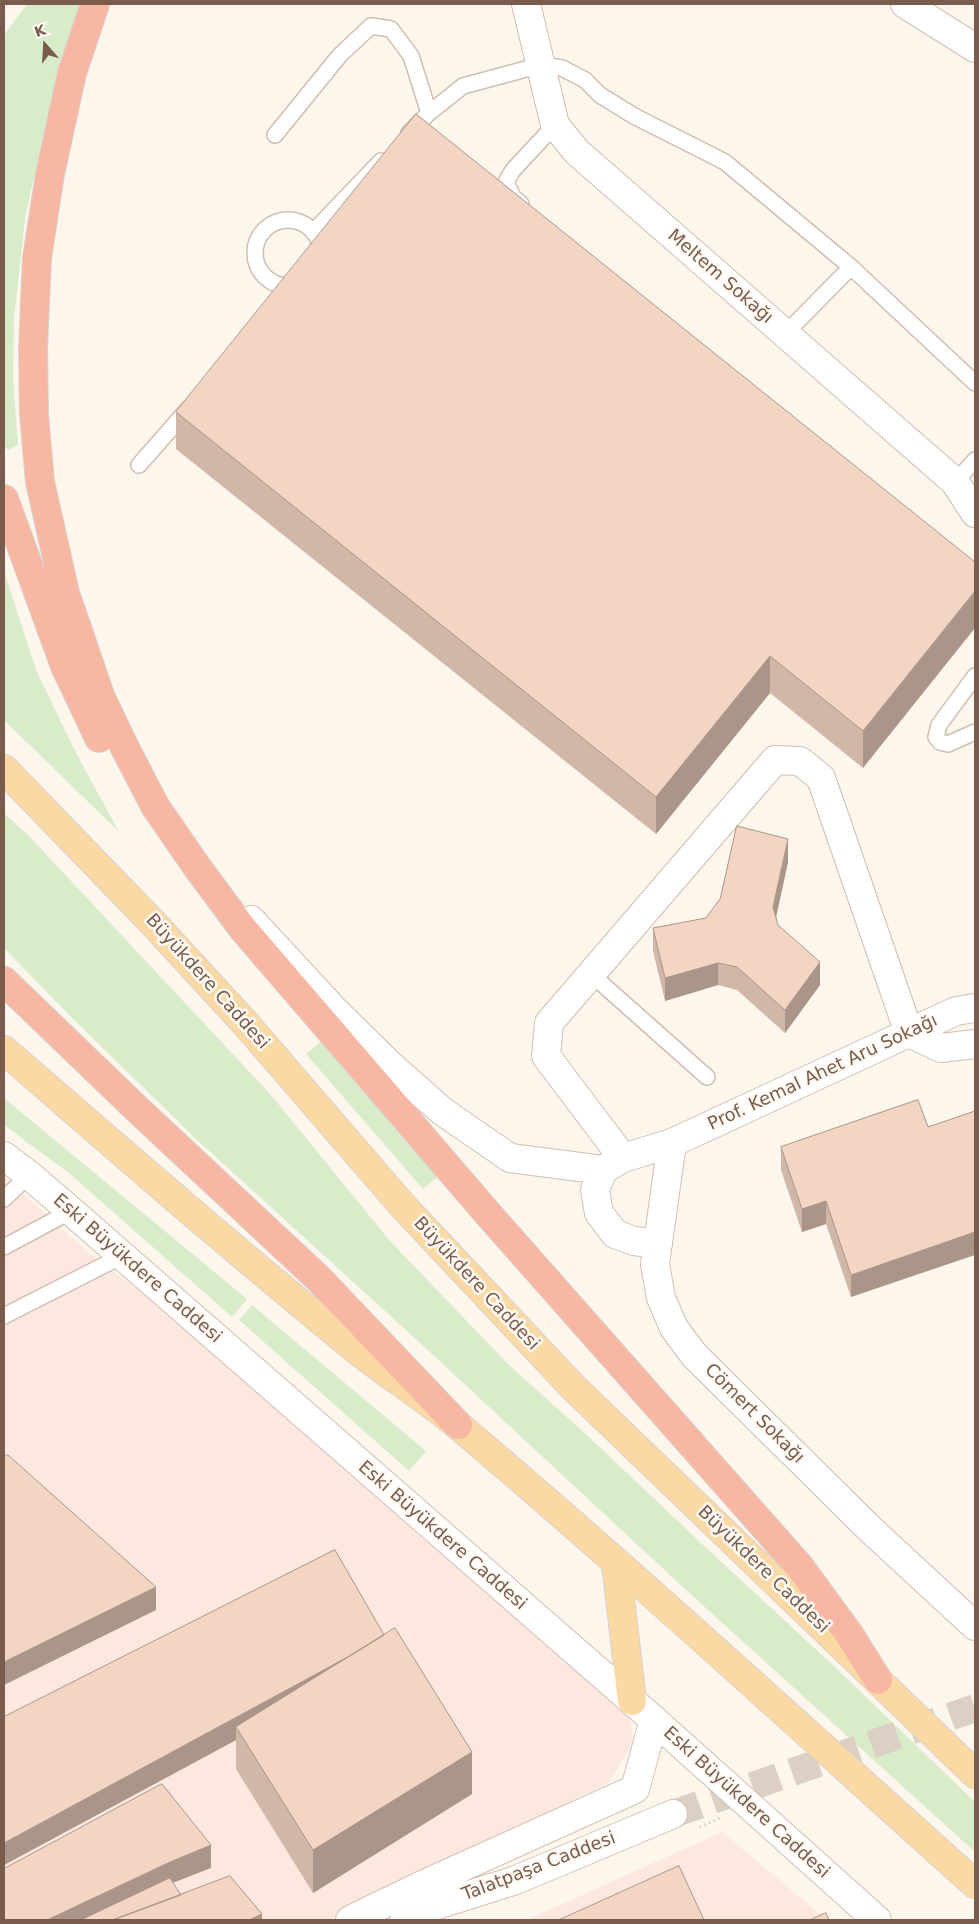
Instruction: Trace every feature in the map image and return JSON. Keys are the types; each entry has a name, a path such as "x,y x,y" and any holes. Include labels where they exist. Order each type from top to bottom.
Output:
{"highway":[{"path":"95,4 72,73 50,174 37,258 33,348 34,414 40,482 65,593 101,698 155,806 243,929 290,981 489,1215 800,1567 878,1680"},
{"path":"4,499 65,666 97,735 119,769 155,806"},
{"path":"4,981 137,1109 319,1279 458,1425"}],"main road":[{"name":"Büyükdere Caddesi","path":"4,769 58,823 206,980 252,1030 402,1205 560,1373 975,1774"},
{"path":"4,1050 173,1197 359,1351 458,1425 574,1525 975,1884"},
{"path":"616,1564 632,1701"}],"street":[{"name":"Meltem Sokağı","path":"526,4 555,125 578,152 955,482 975,513"},
{"path":"905,4 975,48"},
{"path":"613,1164 546,1056 549,1023 775,760 800,761 820,778 909,1034 941,1048 975,1044"},
{"path":"197,867 240,907 336,1011 376,1051 442,1112 510,1158 613,1164"},
{"name":"Prof. Kemal Ahet Aru Sokağı","path":"613,1164 672,1143 956,1011 975,1008"},
{"name":"Cömert Sokağı","path":"672,1143 655,1264 660,1298 674,1328 694,1355 870,1529 975,1626"},
{"name":"Eski Büyükdere Caddesi","path":"4,1156 29,1174 654,1720 877,1920"},
{"path":"613,1164 595,1190 600,1213 615,1234 634,1241 658,1244"},
{"path":"350,1920 418,1887 635,1789 654,1720"},
{"name":"Talatpaşa Caddesi","path":"404,1920 434,1906 516,1880 683,1822"},
{"path":"450,1920 516,1880"}],"lane":[{"path":"275,134 340,55 371,26 391,29 411,56 429,113"},
{"path":"314,231 429,113 463,86 541,65 562,68 585,80 600,95 634,116 725,162 851,267 975,383"},
{"path":"536,216 513,197 506,182 513,170 555,125"},
{"path":"282,220 294,220 305,223 314,231 320,241 322,253 320,265 304,283 292,286 279,285 261,273 256,262 257,241 263,231 271,224 282,220"},
{"path":"785,334 851,267"},
{"path":"272,300 279,285"},
{"path":"139,466 198,398"},
{"path":"955,482 975,460"},
{"path":"975,676 939,725 936,737 940,742 948,744 975,732"},
{"path":"591,974 707,1077"},
{"path":"4,1199 29,1174"},
{"path":"4,1247 71,1211"},
{"path":"4,1316 122,1256"}],"path":[{"path":"683,1822 718,1819"}],"shaded area":[{"path":"4,1176 89,1253 436,1516 627,1689 633,1743 609,1782 329,1920 4,1920"},
{"path":"722,1832 827,1920 527,1920"}],"green space":[{"path":"27,4 80,4 43,135 25,218 14,319 13,378 18,445 8,450 4,446 4,35"},
{"path":"4,571 36,670 75,751 119,832 4,720"},
{"path":"4,813 29,836 271,1095 390,1241 509,1365 590,1438 836,1668 975,1802 975,1852 686,1590 418,1341 196,1139 70,1016 4,948"},
{"path":"323,1040 396,1130 438,1177 423,1189 306,1054"},
{"path":"4,1098 247,1299 232,1317 70,1174 4,1125"},
{"path":"252,1305 426,1451 409,1471 239,1320"}],"building":[{"path":"416,114 975,562 975,591 863,731 770,656 656,797 176,412"},
{"path":"737,826 788,839 773,907 778,925 820,962 785,1010 737,967 718,963 665,978 653,928 706,918 720,899"},
{"path":"918,1100 928,1127 975,1111 975,1232 851,1275 826,1201 802,1209 781,1147"},
{"path":"8,1455 156,1587 4,1662 4,1457"},
{"path":"335,1550 384,1635 355,1653 4,1843 4,1717"},
{"path":"395,1628 472,1752 313,1850 236,1727"},
{"path":"162,1784 211,1845 170,1862 47,1920 4,1920 4,1869"},
{"path":"679,1866 704,1920 559,1920"},
{"path":"230,1876 262,1914 249,1920 113,1920"},
{"path":"170,1878 181,1895 113,1920 81,1920"},
{"path":"826,1913 829,1920 810,1920"}],"tunnel":[{"path":"673,1814 975,1708"}]}
